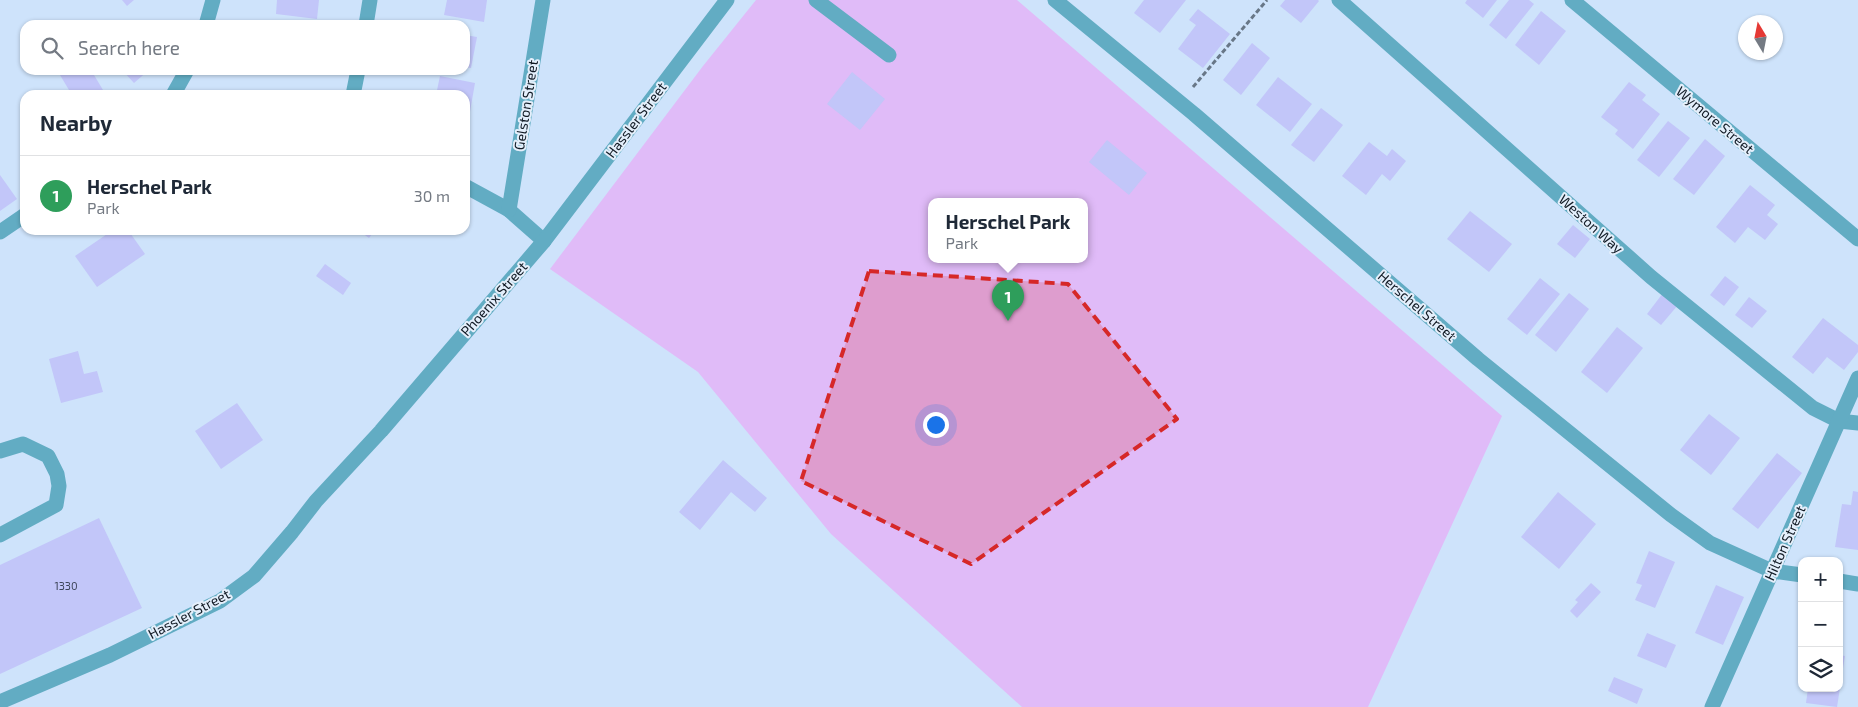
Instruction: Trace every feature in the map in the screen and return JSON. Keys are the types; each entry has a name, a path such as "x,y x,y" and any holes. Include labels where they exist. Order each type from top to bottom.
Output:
{"street":[{"path":"207,20 213,0"},
{"path":"367,20 370,0"},
{"name":"Gelston Street","path":"509,210 543,0"},
{"name":"Hassler Street","path":"544,241 727,0"},
{"path":"816,0 889,55"},
{"name":"Herschel Street","path":"1055,0 1180,103 1478,359 1672,515 1710,543 1772,571 1798,575"},
{"name":"Weston Way","path":"1339,0 1651,277 1813,408 1839,421 1858,423"},
{"name":"Wymore Street","path":"1572,0 1858,240"},
{"path":"176,90 184,75"},
{"path":"354,90 357,75"},
{"path":"470,189 509,210 544,241"},
{"path":"0,232 20,218"},
{"name":"Phoenix Street","path":"381,431 544,241"},
{"name":"Hilton Street","path":"1712,707 1858,378"},
{"name":"Hassler Street","path":"0,702 110,654 220,601 254,576 316,501 381,431"},
{"path":"0,451 23,444 48,456 57,474 58,486 56,505 0,535"},
{"path":"1843,582 1858,584"}],"path":[{"path":"1180,103 1267,0"}],"highlighted area":[{"path":"869,271 1068,284 1177,419 971,564 801,481"}],"shaded area":[{"path":"756,0 1017,0 1502,416 1368,707 1022,707 831,534 698,372 550,269 703,66"}],"building":[{"path":"122,0 134,0 127,6"},
{"path":"277,0 319,0 317,19 276,14"},
{"path":"447,0 487,0 484,22 444,15"},
{"path":"1144,0 1186,0 1160,33 1134,13"},
{"path":"1285,0 1319,1 1301,23 1280,6"},
{"path":"1467,0 1497,0 1483,18 1465,3"},
{"path":"1509,0 1529,0 1534,4 1506,39 1489,25"},
{"path":"1198,9 1230,34 1203,68 1178,49 1196,25 1189,20"},
{"path":"1541,11 1566,31 1539,65 1515,45"},
{"path":"470,36 477,37 470,68"},
{"path":"1252,43 1270,58 1241,95 1223,80"},
{"path":"852,72 885,99 860,130 827,104"},
{"path":"60,75 94,75 103,90 69,90"},
{"path":"127,75 143,75 134,83"},
{"path":"440,76 475,83 470,112 470,90 437,90"},
{"path":"1278,77 1312,104 1290,132 1256,105"},
{"path":"1629,82 1646,95 1642,100 1660,114 1633,149 1615,134 1618,130 1601,117"},
{"path":"1321,108 1343,125 1314,162 1291,145"},
{"path":"1668,121 1690,138 1659,177 1637,160"},
{"path":"1705,139 1725,156 1694,195 1673,179"},
{"path":"1107,140 1147,173 1129,195 1089,162"},
{"path":"1369,142 1387,156 1392,149 1406,161 1390,181 1382,174 1366,195 1342,176"},
{"path":"0,175 17,199 0,211"},
{"path":"1750,185 1775,205 1767,215 1778,224 1765,240 1748,227 1735,243 1716,227"},
{"path":"1470,211 1512,244 1489,272 1447,239"},
{"path":"1573,225 1590,239 1575,258 1557,244"},
{"path":"106,235 132,235 145,254 97,287 75,256"},
{"path":"325,264 351,283 343,295 316,276"},
{"path":"1725,276 1739,287 1724,306 1710,295"},
{"path":"1540,278 1560,294 1527,335 1507,319"},
{"path":"1569,293 1589,309 1556,352 1535,335"},
{"path":"1663,293 1678,305 1661,325 1647,314"},
{"path":"1749,297 1767,311 1752,328 1735,315"},
{"path":"1823,318 1858,345 1858,352 1844,370 1827,357 1813,374 1792,357"},
{"path":"1617,327 1643,348 1607,393 1581,372"},
{"path":"78,351 84,374 97,371 103,392 61,403 49,359"},
{"path":"237,403 263,440 221,469 195,431"},
{"path":"1709,414 1740,438 1711,475 1680,450"},
{"path":"1777,453 1802,473 1758,529 1732,509"},
{"path":"723,460 767,498 755,512 731,492 700,530 679,512"},
{"path":"1853,491 1858,492 1858,550 1835,547 1842,504 1851,505"},
{"path":"1558,492 1596,524 1559,569 1521,537"},
{"path":"99,518 142,608 0,674 0,565"},
{"path":"1649,551 1675,562 1655,608 1635,600 1642,585 1636,583"},
{"path":"1591,583 1601,592 1577,618 1570,611 1578,602 1575,600"},
{"path":"1716,585 1744,597 1723,645 1695,633"},
{"path":"1647,633 1676,645 1666,668 1637,656"},
{"path":"1614,677 1643,689 1637,704 1608,691"},
{"path":"1807,692 1839,692 1837,707 1806,703"}],"place":[{"name":"Herschel Park","path":"1008,321"}]}
